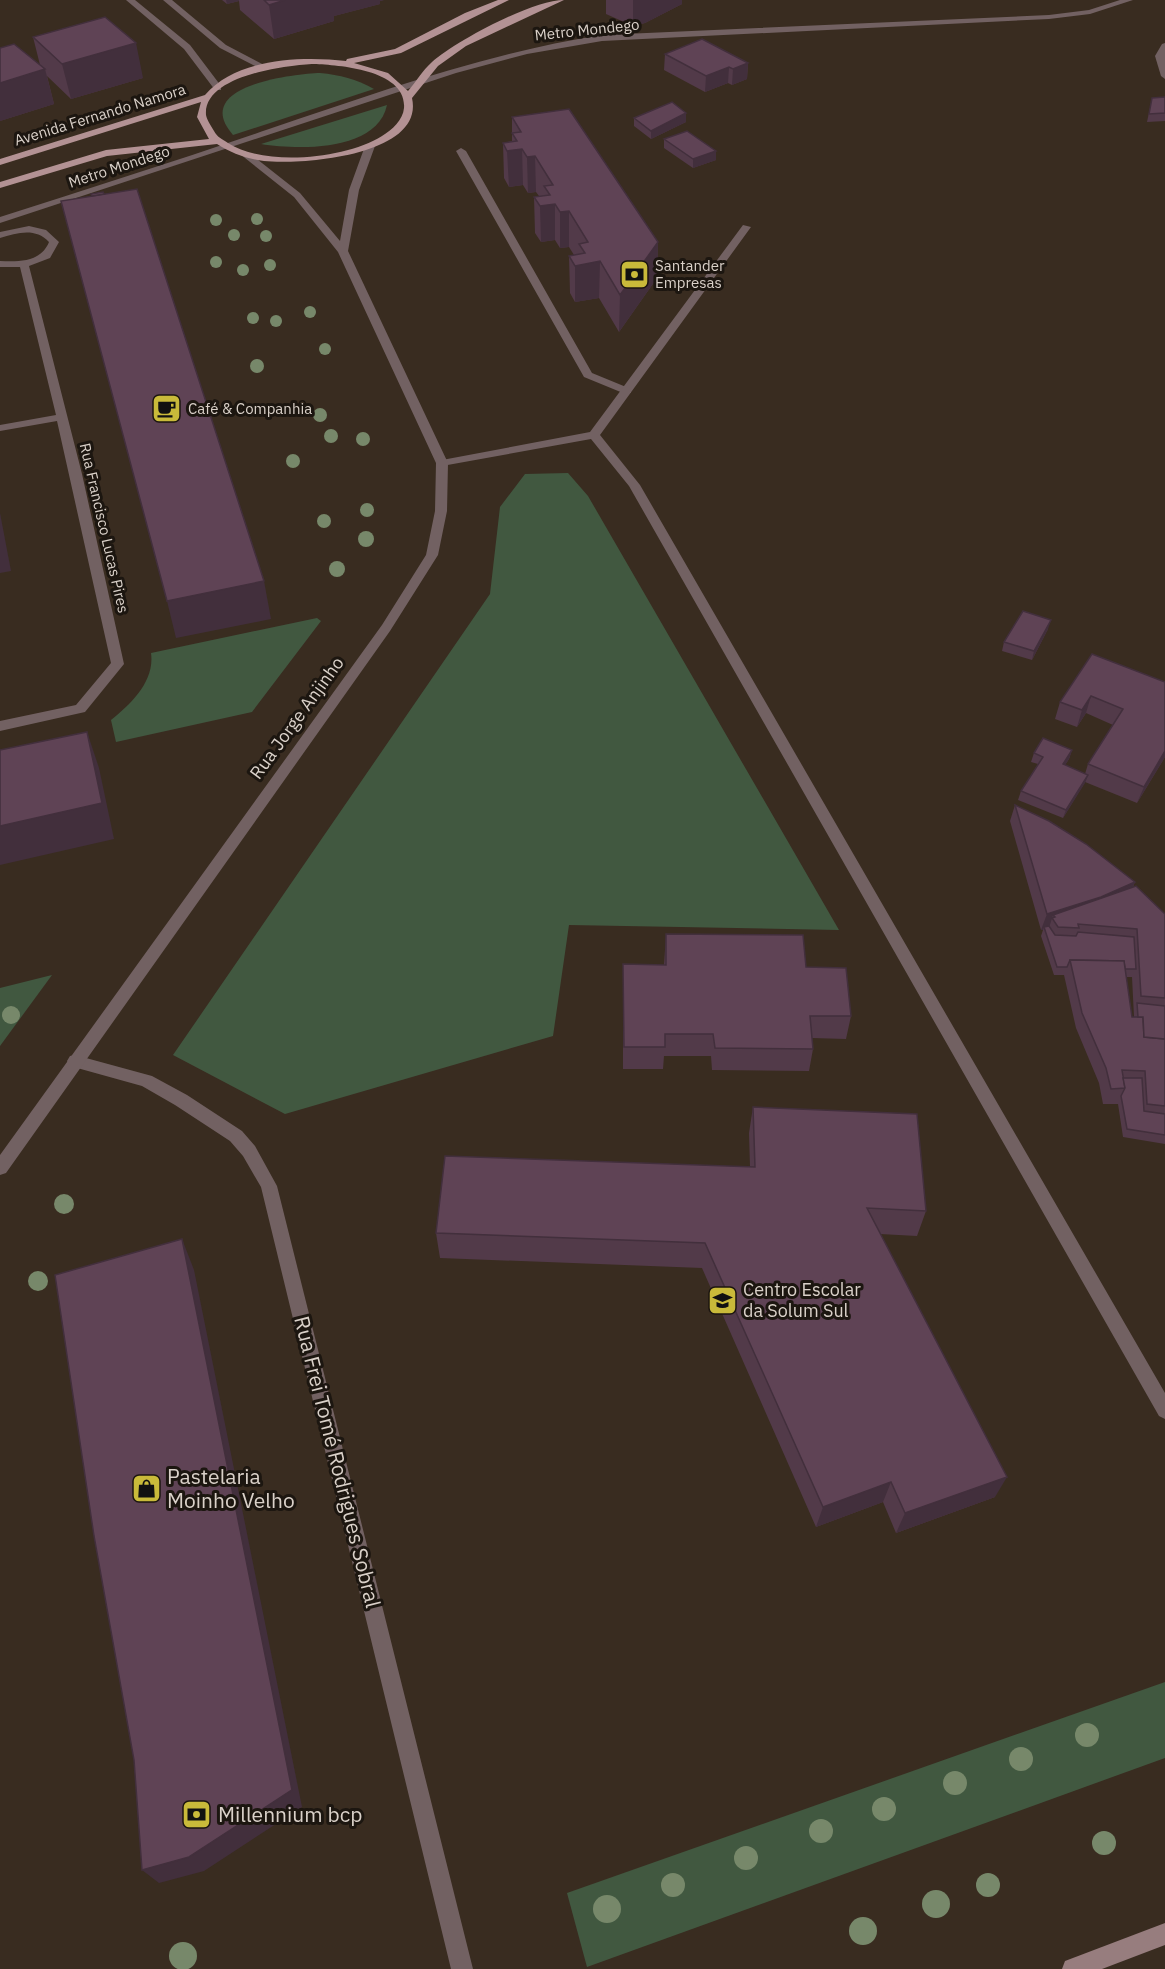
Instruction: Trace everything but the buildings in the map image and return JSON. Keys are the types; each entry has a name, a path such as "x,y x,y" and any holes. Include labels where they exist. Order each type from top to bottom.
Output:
{"main road":[{"name":"Avenida Fernando Namora","path":"339,62 387,76 402,88 408,97 409,107 406,118 399,128 370,146 347,154 313,159 269,159 226,147 204,127 201,112 209,97 218,88 238,76 264,67 289,63 339,62 398,51 468,15 506,0"},
{"name":"Avenida Fernando Namora","path":"408,97 433,66 471,40 560,0"},
{"name":"Avenida Fernando Namora","path":"0,162 209,97"},
{"path":"0,185 106,153 217,141"},
{"path":"1073,1969 1165,1934"}],"street":[{"path":"130,0 187,47 218,88"},
{"path":"167,0 213,41 236,56 264,67"},
{"name":"Metro Mondego","path":"0,220 402,88 523,51 602,38 1049,17 1090,12 1129,0"},
{"path":"1165,46 1159,56 1165,76"},
{"path":"343,251 354,190 370,146"},
{"path":"461,152 588,375 627,391"},
{"name":"Rua Jorge Anjinho","path":"0,1168 386,628 432,555 441,511 442,463 343,251 297,195 245,154"},
{"path":"442,463 594,435 746,227"},
{"path":"0,235 20,230 32,230 50,236 54,242 52,249 46,255 24,264 0,264"},
{"name":"Rua Francisco Lucas Pires","path":"0,726 80,709 118,664 62,417 24,264"},
{"path":"0,428 62,417"},
{"path":"594,435 634,485 1165,1410"},
{"name":"Rua Frei Tomé Rodrigues Sobral","path":"75,1060 146,1081 181,1100 236,1136 249,1151 269,1186 462,1969"}],"green space":[{"path":"320,73 348,78 374,89 233,135 223,118 225,105 234,94 250,86 289,76"},
{"path":"387,105 380,120 368,132 352,140 314,147 261,144"},
{"path":"568,473 588,496 839,930 569,925 553,1036 285,1114 173,1055 490,594 500,507 525,474"},
{"path":"317,618 321,621 252,712 116,742 111,720 140,691 149,673 151,653"},
{"path":"52,975 0,1046 0,988"},
{"path":"1165,1682 1165,1758 587,1967 567,1893"}],"place":[{"name":"Santander Empresas","path":"634,275"},
{"name":"Café & Companhia","path":"167,409"},
{"name":"Centro Escolar da Solum Sul","path":"722,1300"},
{"name":"Pastelaria Moinho Velho","path":"146,1489"},
{"name":"Millennium bcp","path":"197,1815"}]}
